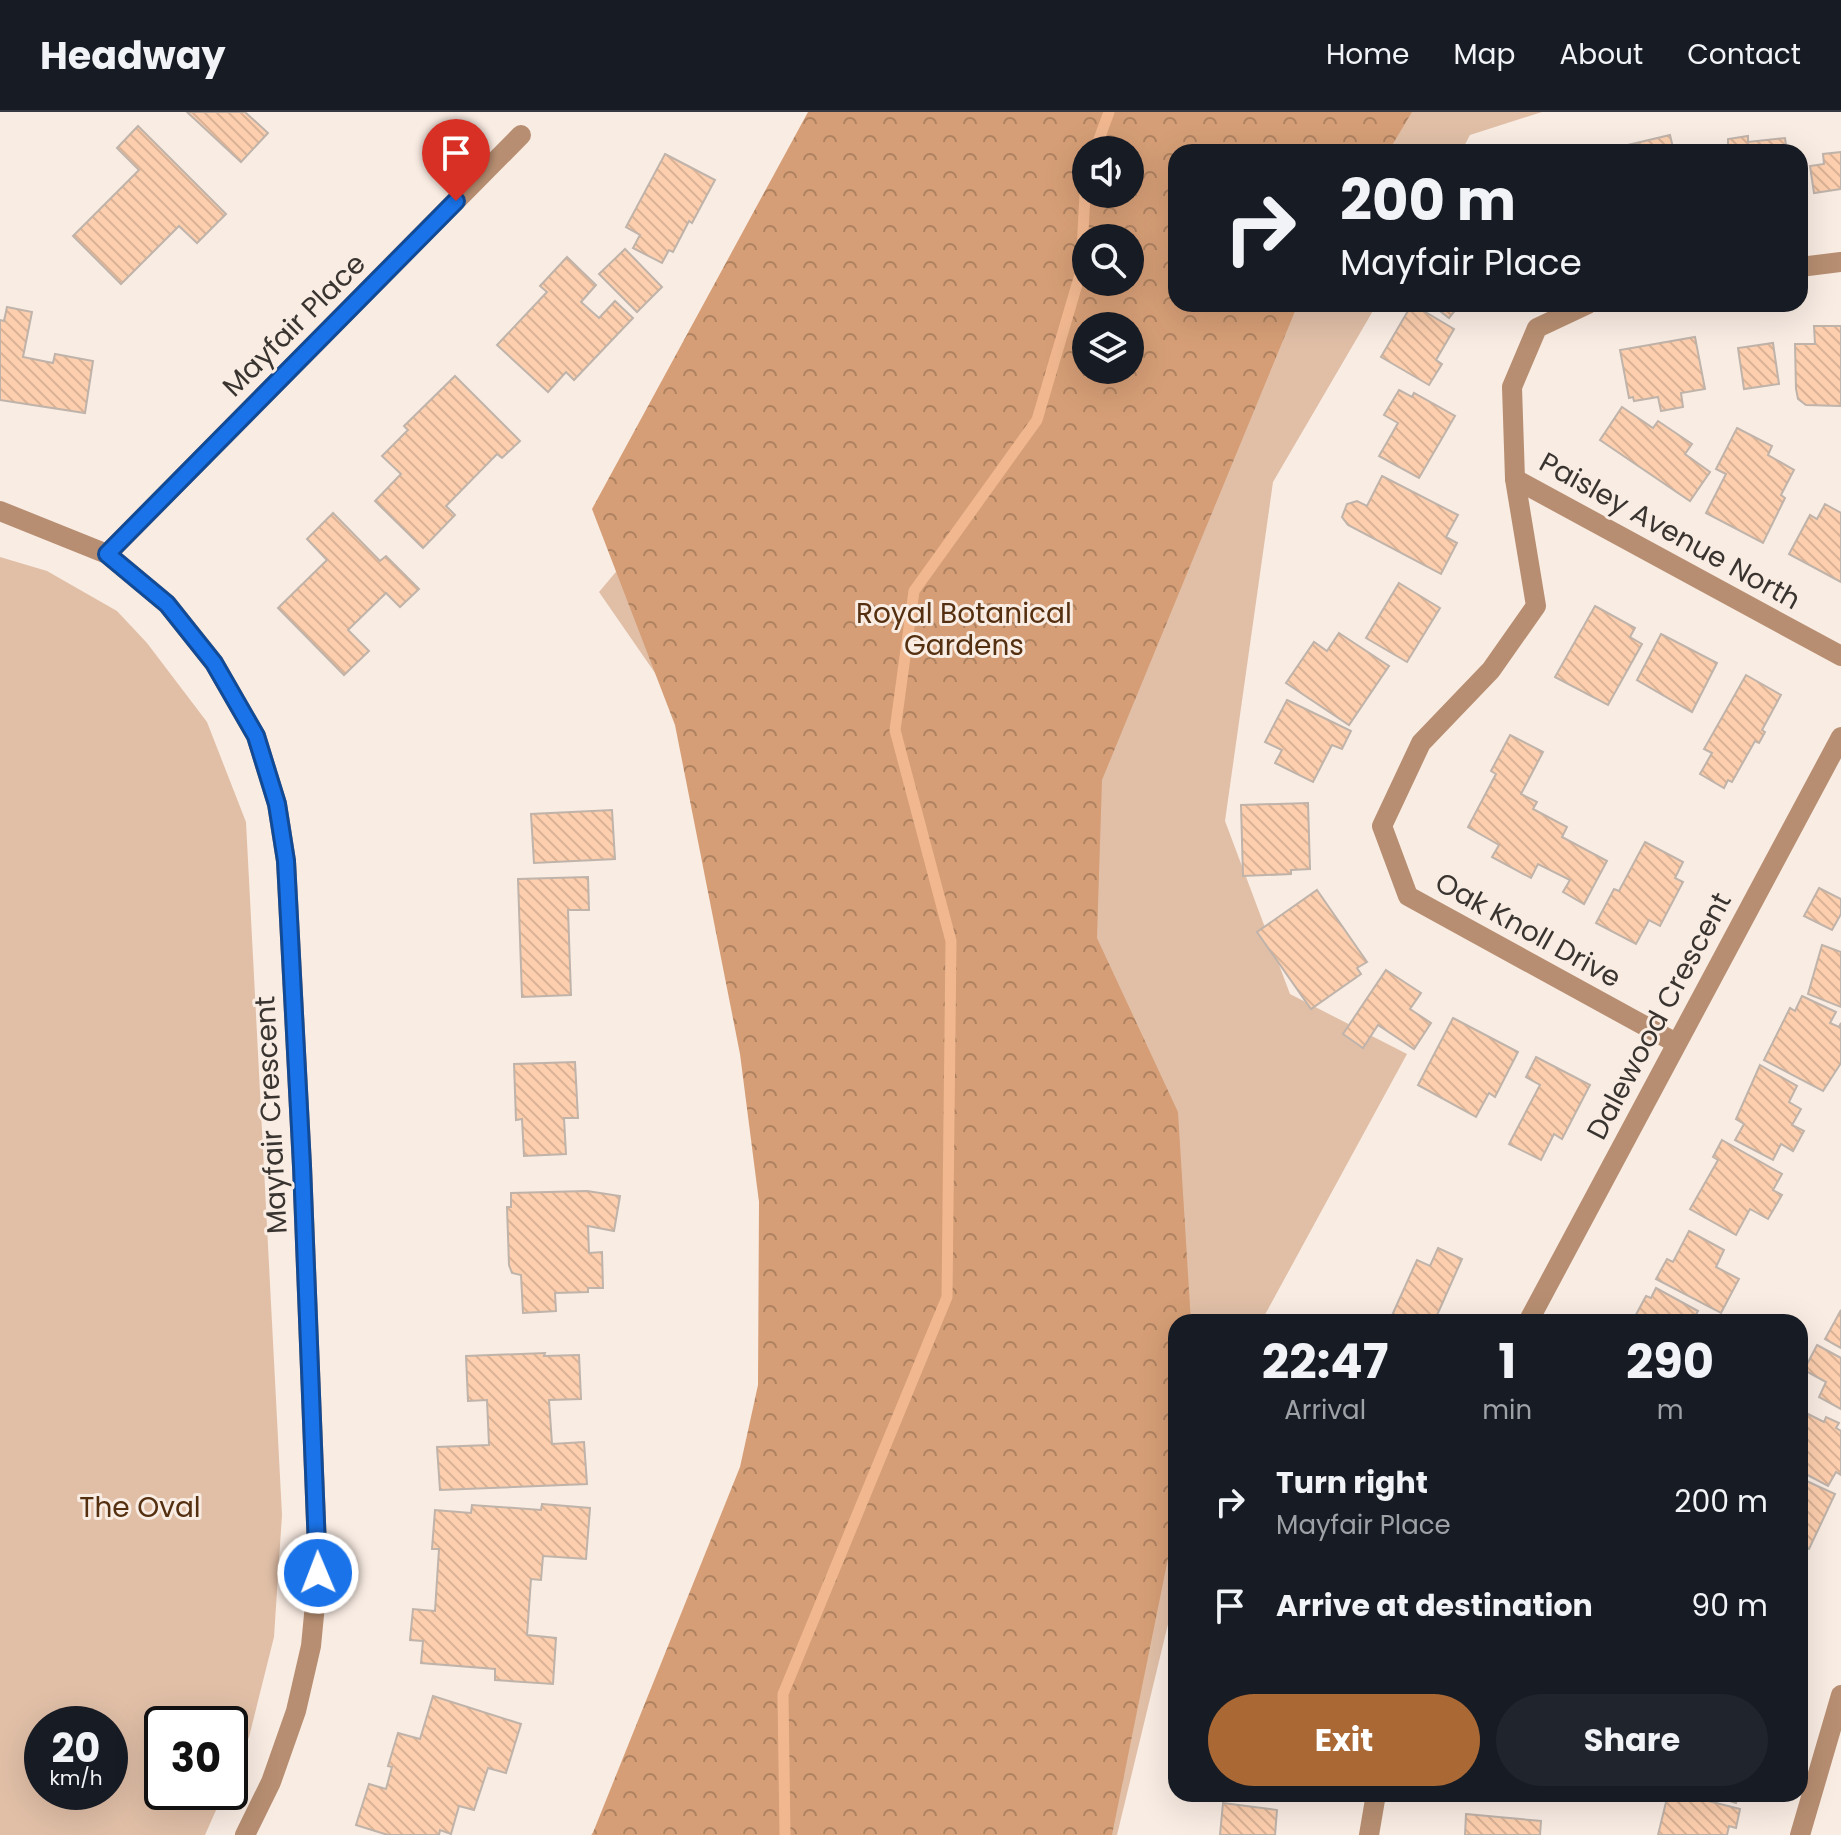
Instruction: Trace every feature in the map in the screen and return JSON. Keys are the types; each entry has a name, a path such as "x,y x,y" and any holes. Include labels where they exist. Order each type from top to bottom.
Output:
{"street":[{"name":"Mayfair Place","path":"107,554 521,135"},
{"path":"1808,266 1841,262"},
{"name":"Oak Knoll Drive","path":"1571,312 1537,328 1512,387 1515,479 1536,606 1491,670 1421,743 1382,826 1408,896 1676,1043"},
{"name":"Paisley Avenue North","path":"1515,479 1841,656"},
{"name":"Mayfair Crescent","path":"0,511 107,554 167,604 214,663 256,736 277,804 286,861 318,1573 311,1646 296,1711 271,1782 245,1835"},
{"name":"Dalewood Crescent","path":"1532,1314 1841,737"},
{"path":"1800,1835 1841,1695"},
{"path":"1369,1835 1375,1802"}],"green space":[{"name":"Royal Botanical Gardens","path":"808,112 1412,112 1393,144 1168,144 1168,312 1295,312 1102,780 1097,938 1178,1112 1191,1314 1168,1314 1168,1558 1112,1835 592,1835 740,1467 758,1385 759,1202 740,1054 675,725 592,509"},
{"name":"Royal Botanical Gardens","path":"947,112 1542,112 1470,135 1465,144 1168,144 1168,312 1372,312 1273,482 1225,821 1290,994 1407,1054 1265,1314 1168,1314 1168,1624 1117,1835 591,1835 656,1745 872,1235 691,725 599,592 809,343"},
{"name":"The Oval","path":"0,557 47,571 117,611 147,643 207,722 246,822 282,1515 274,1637 248,1739 248,1706 144,1706 144,1810 216,1810 205,1835 0,1835"}],"building":[{"path":"187,112 245,112 268,133 241,162"},
{"path":"138,126 226,214 197,243 179,226 121,284 73,236 139,170 117,148"},
{"path":"1670,135 1672,144 1632,144"},
{"path":"1748,136 1748,142 1785,138 1786,144 1728,144 1728,139"},
{"path":"1841,152 1841,189 1814,193 1810,166 1824,164 1823,154"},
{"path":"665,154 715,180 692,223 689,221 673,252 669,250 662,263 633,248 640,235 626,227"},
{"path":"625,249 662,287 637,312 599,274"},
{"path":"567,257 596,285 581,302 599,318 615,301 633,318 574,380 566,372 548,392 497,345 547,292 540,286"},
{"path":"7,307 32,312 23,357 53,363 55,354 93,361 85,413 0,400 0,320 4,321"},
{"path":"1407,312 1425,312 1454,329 1436,360 1442,364 1429,385 1381,357"},
{"path":"1814,326 1841,326 1841,406 1806,405 1798,399 1795,344 1815,344"},
{"path":"1695,337 1705,389 1681,393 1683,407 1661,411 1658,397 1634,401 1633,397 1629,398 1620,350"},
{"path":"1773,343 1779,384 1744,389 1738,348"},
{"path":"455,376 520,441 502,458 497,454 446,506 455,515 423,548 375,501 401,474 382,456 408,430 404,426"},
{"path":"1399,390 1412,397 1414,393 1455,416 1419,478 1379,456 1398,423 1384,415"},
{"path":"1622,407 1653,428 1658,421 1692,444 1685,454 1710,472 1690,501 1600,440"},
{"path":"1737,428 1772,446 1768,455 1794,470 1781,495 1785,498 1763,543 1706,513 1726,474 1716,469"},
{"path":"1382,476 1458,515 1446,537 1457,543 1441,574 1348,525 1342,517 1347,504 1357,501 1367,506"},
{"path":"1825,504 1841,513 1841,582 1789,554 1810,515 1817,519"},
{"path":"333,513 380,561 386,556 419,589 400,607 386,593 348,630 369,651 344,675 278,608 327,560 307,539"},
{"path":"1399,583 1440,608 1407,662 1366,638"},
{"path":"1595,606 1635,628 1630,637 1642,644 1608,705 1555,677"},
{"path":"1339,633 1389,666 1349,725 1286,683 1314,642 1327,651"},
{"path":"1661,634 1717,663 1692,712 1637,680"},
{"path":"1746,675 1781,695 1762,730 1765,732 1759,743 1755,741 1732,782 1728,780 1724,788 1700,774 1712,753 1704,749"},
{"path":"1287,700 1351,731 1342,749 1332,745 1313,782 1275,763 1282,750 1265,742"},
{"path":"1510,735 1543,752 1521,794 1537,802 1533,809 1567,827 1562,837 1607,861 1584,904 1563,892 1570,880 1538,864 1531,878 1492,857 1499,845 1468,827 1496,774 1491,771"},
{"path":"1308,803 1310,869 1291,870 1291,874 1243,876 1241,805"},
{"path":"612,810 615,859 534,863 531,814"},
{"path":"1645,842 1683,862 1675,878 1683,882 1660,926 1649,920 1636,944 1596,923 1614,889 1619,891"},
{"path":"588,877 589,910 568,910 571,995 522,997 518,879"},
{"path":"1819,888 1841,899 1841,914 1832,930 1804,916"},
{"path":"1317,890 1367,962 1357,968 1361,974 1311,1009 1257,932"},
{"path":"1822,945 1841,952 1841,1007 1808,994"},
{"path":"1386,970 1421,993 1410,1009 1431,1023 1414,1049 1378,1025 1363,1048 1343,1034"},
{"path":"1802,996 1836,1012 1830,1023 1839,1027 1841,1023 1841,1063 1823,1091 1764,1060 1790,1008 1795,1011"},
{"path":"1453,1018 1518,1052 1495,1097 1489,1093 1476,1117 1418,1085"},
{"path":"1536,1057 1590,1085 1562,1139 1554,1134 1541,1160 1509,1144 1540,1085 1526,1077"},
{"path":"575,1062 578,1118 564,1118 566,1154 524,1156 522,1119 516,1120 514,1064"},
{"path":"1760,1065 1797,1086 1789,1102 1801,1109 1792,1125 1804,1131 1793,1151 1781,1144 1773,1160 1735,1140 1744,1124 1736,1119"},
{"path":"1722,1140 1782,1174 1773,1190 1782,1195 1768,1219 1750,1209 1736,1235 1690,1209 1718,1160 1713,1157"},
{"path":"587,1191 620,1196 614,1231 588,1226 589,1253 602,1252 603,1288 588,1288 588,1292 555,1293 556,1311 523,1313 521,1275 512,1273 509,1265 507,1207 511,1207 511,1193"},
{"path":"1689,1231 1724,1250 1716,1267 1739,1279 1721,1313 1656,1279 1667,1259 1673,1262"},
{"path":"1438,1248 1462,1259 1438,1314 1393,1314 1417,1260 1430,1266"},
{"path":"1656,1288 1698,1311 1696,1314 1636,1314 1646,1296 1651,1298"},
{"path":"1841,1310 1841,1348 1825,1339"},
{"path":"1817,1345 1841,1358 1841,1409 1819,1397 1826,1382 1808,1372 1808,1362"},
{"path":"545,1353 544,1356 579,1355 581,1399 549,1400 552,1444 584,1442 587,1484 440,1490 437,1447 489,1445 487,1400 468,1401 466,1356"},
{"path":"1808,1414 1824,1422 1826,1417 1839,1423 1836,1428 1841,1431 1841,1475 1836,1472 1828,1486 1808,1475"},
{"path":"1808,1482 1835,1494 1808,1549"},
{"path":"542,1504 590,1508 586,1559 543,1556 541,1580 531,1579 527,1635 556,1638 553,1684 495,1680 495,1669 421,1663 423,1641 410,1640 413,1609 435,1611 439,1549 432,1549 435,1510 471,1513 472,1505 541,1510"},
{"path":"433,1696 521,1724 506,1773 488,1768 474,1810 459,1806 451,1834 440,1830 439,1835 388,1835 356,1825 369,1784 386,1789 392,1767 388,1766 398,1733 420,1739"},
{"path":"1666,1802 1712,1802 1740,1809 1736,1828 1729,1826 1727,1835 1658,1835"},
{"path":"1223,1803 1277,1810 1275,1835 1220,1835"},
{"path":"1466,1814 1541,1821 1540,1835 1465,1835"}],"waterway":[{"path":"1100,136 1109,112"},
{"path":"785,1835 783,1694 947,1297 951,941 895,730 914,591 1037,420 1081,271 1084,208"}],"route":[{"path":"318,1573 286,861 277,804 256,736 214,663 167,604 107,554 456,201"}]}
